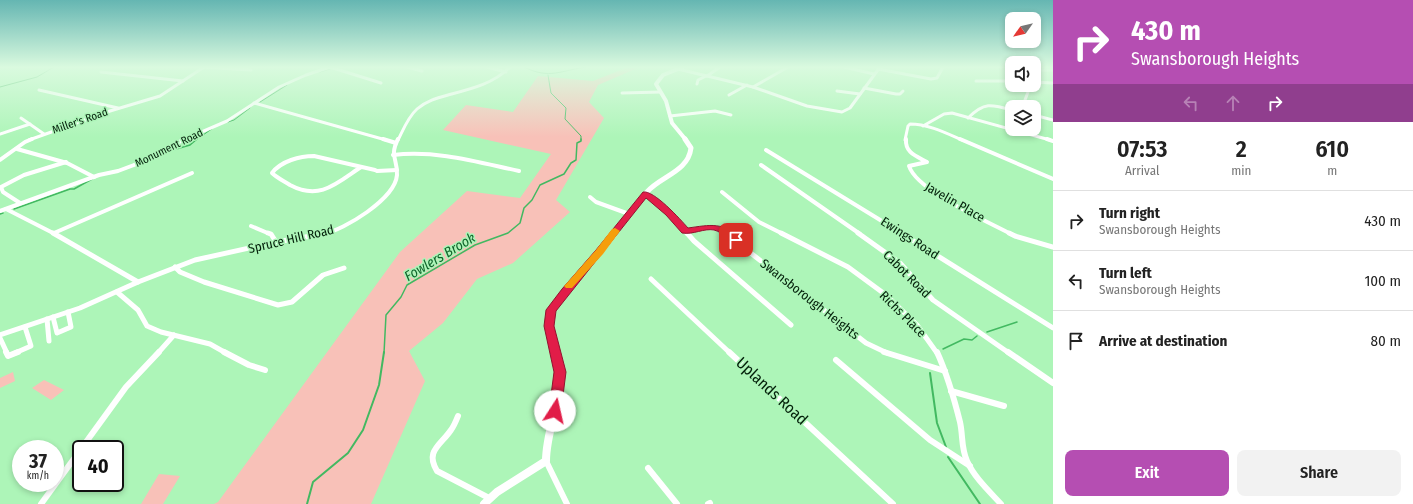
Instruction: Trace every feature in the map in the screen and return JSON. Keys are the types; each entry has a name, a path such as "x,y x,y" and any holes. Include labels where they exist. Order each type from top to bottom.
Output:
{"street":[{"path":"41,91 120,108"},
{"name":"Miller's Road","path":"0,160 25,142 44,134 160,96 170,91"},
{"name":"Monument Road","path":"0,211 94,177 134,165 193,135 227,121 272,91"},
{"path":"361,167 326,189 316,192 306,191 272,174 277,168 297,158 307,156 361,167 380,171 397,170 393,155 396,143 410,117 422,104 467,91"},
{"path":"729,95 737,91"},
{"path":"763,91 808,106 840,112 848,110 862,91"},
{"path":"837,91 900,94 903,91"},
{"path":"567,504 546,461 546,450 555,411 560,376 560,368 549,326 550,313 556,302 600,252 645,194 655,185 683,166 690,156 691,148 673,124 667,102 660,92 622,92"},
{"path":"254,103 396,143"},
{"path":"968,118 979,107 984,105 1005,109"},
{"path":"670,116 715,111 731,115"},
{"path":"924,126 947,114 968,118 1053,142"},
{"path":"1041,117 1053,120"},
{"path":"21,118 44,134"},
{"path":"0,134 30,124"},
{"name":"Javelin Place","path":"924,126 910,124 904,144 907,152 926,162 909,166 911,172 916,178 930,190 1015,236 1053,247"},
{"path":"924,126 960,139 1053,179"},
{"path":"17,149 66,162 84,169 94,177"},
{"name":"Ewings Road","path":"766,150 1053,328"},
{"path":"393,155 409,152 434,154 519,171"},
{"path":"20,203 3,192 1,187 7,182 66,162"},
{"name":"Cabot Road","path":"761,165 885,251 900,263 933,300 1053,383"},
{"name":"Spruce Hill Road","path":"0,336 68,312 138,282 195,260 276,242 332,232 358,218 389,192 396,181 397,170"},
{"path":"54,233 192,173"},
{"name":"Richs Place","path":"722,192 739,204 754,219 840,262 886,295 906,312 927,336 938,353 945,371 961,428 964,453 970,466 978,478 1001,504"},
{"path":"645,194 669,213 694,241 791,325"},
{"path":"590,197 596,202 629,214"},
{"path":"6,209 54,233 138,282"},
{"path":"251,226 271,234 276,242"},
{"name":"Swansborough Heights","path":"686,231 711,227 722,230 870,345 882,351 945,371"},
{"path":"175,267 179,271 197,279 269,303 280,305 294,302 322,276 344,268"},
{"name":"Uplands Road","path":"651,279 893,504"},
{"path":"117,292 138,310 147,326 174,335 210,344 250,365 265,370"},
{"path":"53,317 57,333 70,326 68,312"},
{"path":"47,319 49,341"},
{"path":"0,336 8,356 31,346 25,327"},
{"path":"88,440 126,387 174,335"},
{"path":"836,360 930,440 970,466"},
{"path":"951,391 1004,406"},
{"path":"458,416 451,430 433,452 432,463 440,472 489,498"},
{"path":"41,504 72,461"},
{"path":"484,504 489,498 538,468 546,461"},
{"path":"648,468 677,504"}],"shaded area":[{"path":"528,91 595,91 589,102 604,118 556,200 570,212 513,263 477,279 443,323 409,351 425,381 371,504 214,504 218,502 400,252 467,191 520,198 551,154 443,130 466,105 513,112"},
{"path":"13,372 15,381 0,388 0,378"},
{"path":"44,380 64,390 51,400 32,388"},
{"path":"159,474 180,476 163,504 141,504"}],"waterway":[{"path":"260,102 278,91"},
{"name":"Fowlers Brook","path":"384,353 386,315 401,297 407,285 475,245 508,233 520,223 524,208 532,200 540,185 564,174 571,163 576,160 577,143 581,141 581,136 565,119 566,108 551,93 551,91"},
{"path":"228,122 234,120 250,108"},
{"path":"196,140 213,128"},
{"path":"159,154 190,145 197,139"},
{"path":"14,209 70,189 74,189 92,179"},
{"path":"987,332 1017,322"},
{"path":"943,349 964,339 972,340 977,336"},
{"name":"Fowlers Brook","path":"307,504 313,482 348,453 363,430 379,385 384,352"},
{"path":"930,373 937,423 946,447"},
{"path":"948,457 980,504"}],"slow traffic":[{"path":"569,286 600,252 615,231"}],"route":[{"path":"555,411 560,368 549,326 549,316 551,310 554,304 579,274 600,252 645,194 669,213 686,231 714,227 722,230 736,240"}]}
